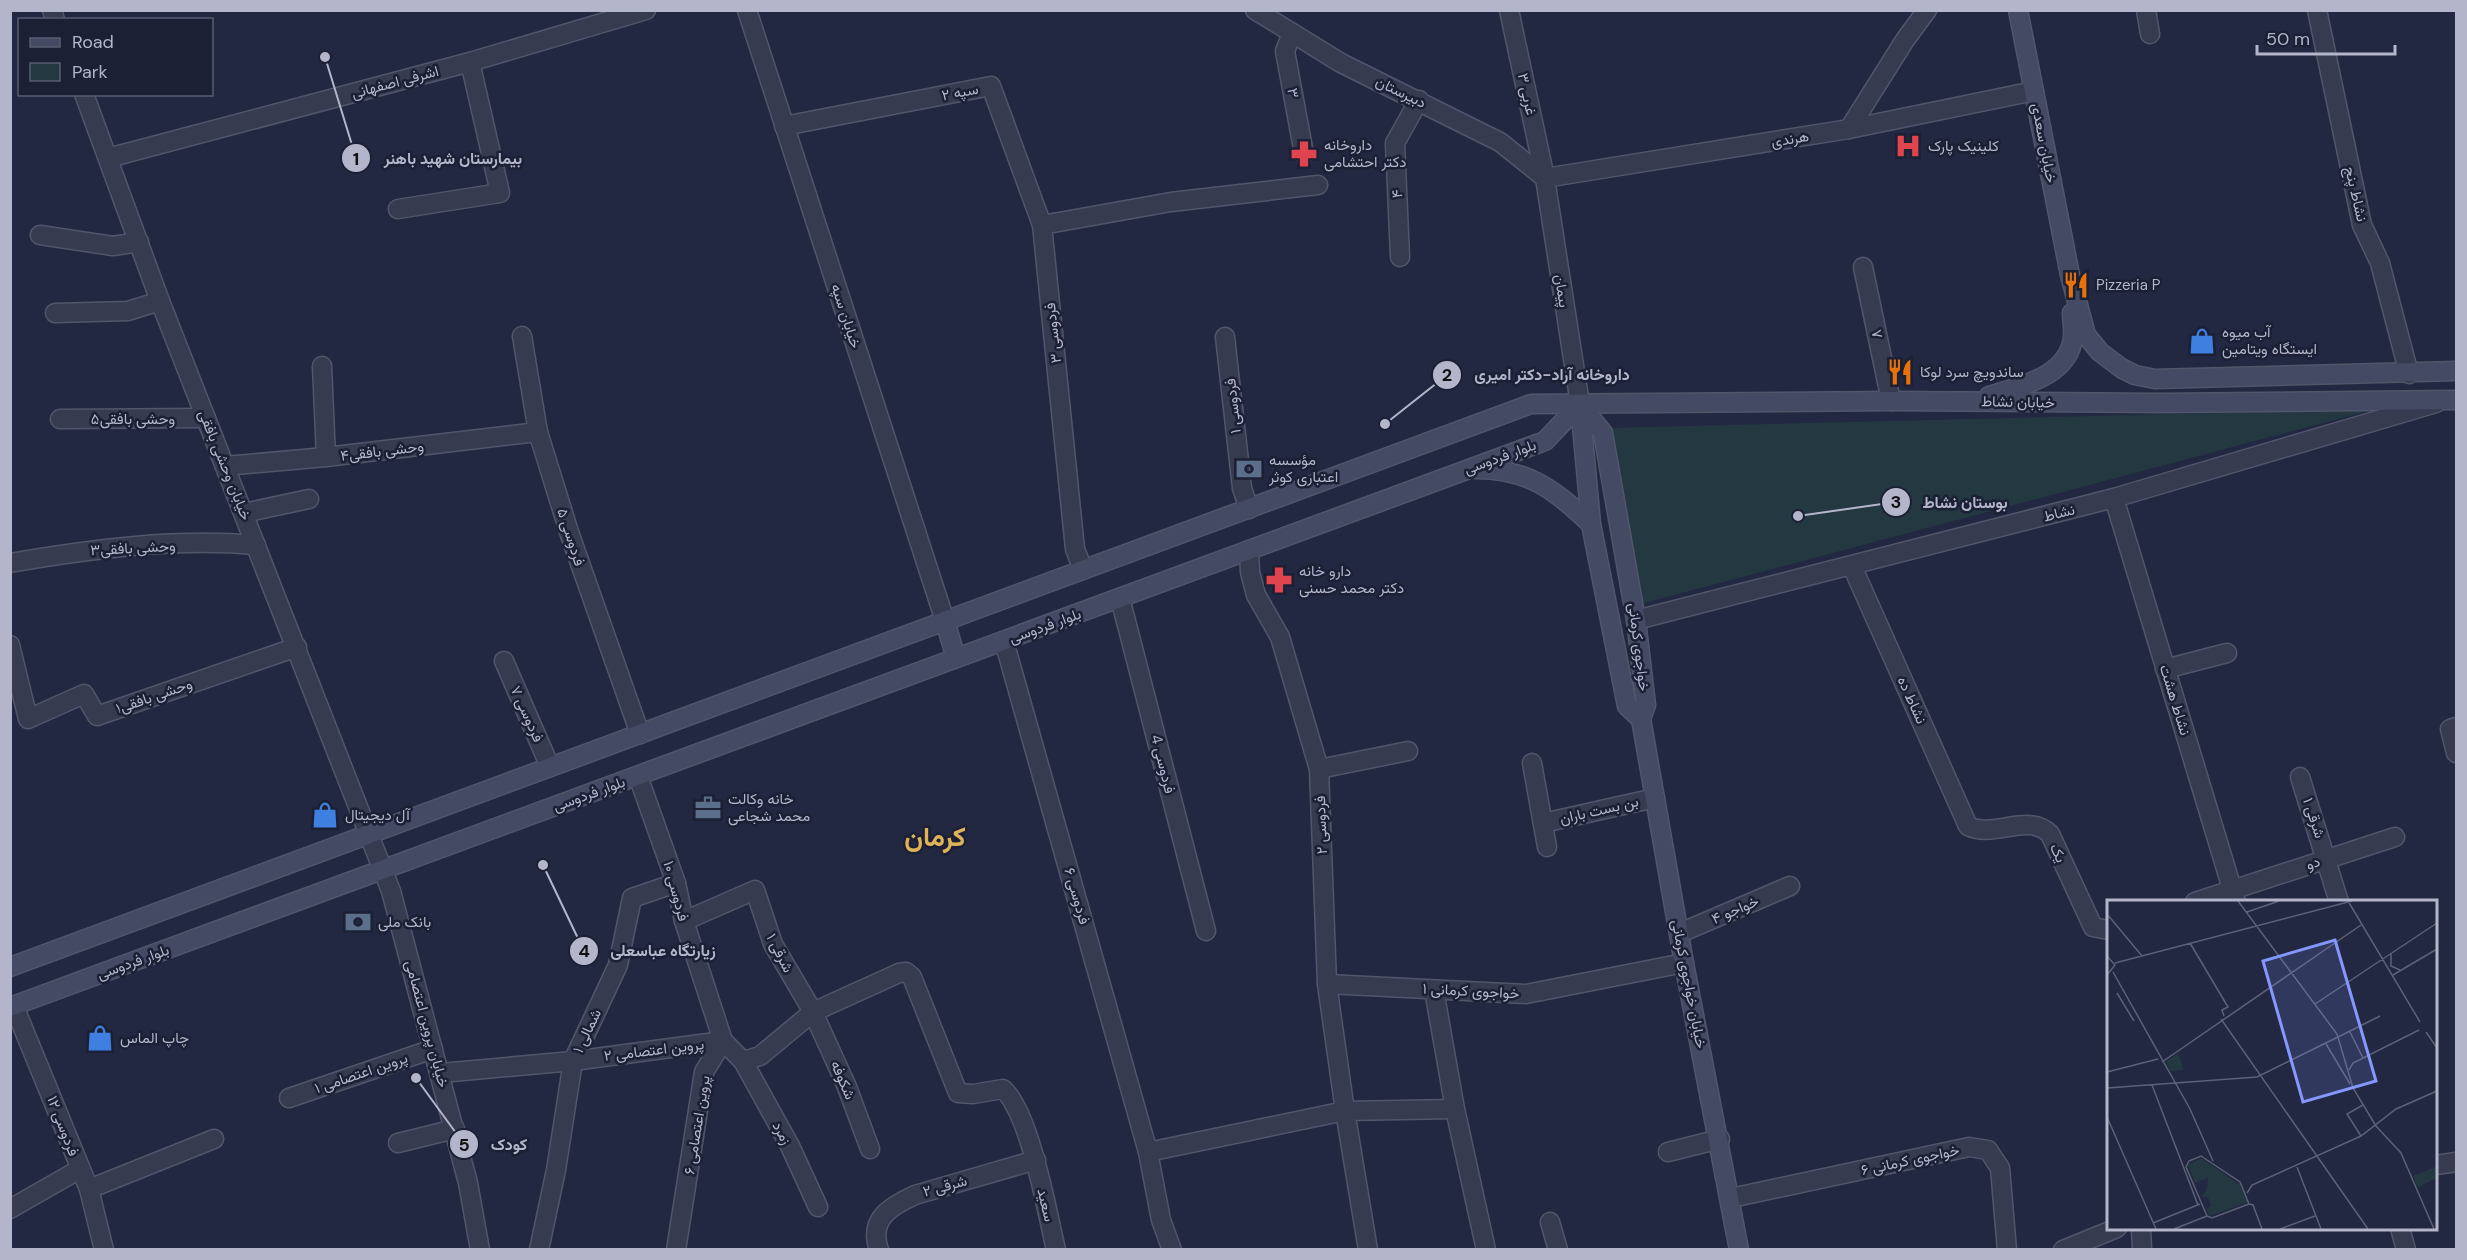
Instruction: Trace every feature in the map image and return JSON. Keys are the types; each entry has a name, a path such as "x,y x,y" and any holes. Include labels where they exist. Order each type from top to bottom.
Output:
{"main road":[{"name":"خیابان سعدی","path":"2018,10 2070,275"},
{"path":"2070,275 2086,335 2100,352 2121,368 2135,375 2155,379 2457,371"},
{"path":"1971,401 2053,372 2066,358 2073,338 2070,275"},
{"name":"خیابان نشاط","path":"1580,404 2450,400"},
{"path":"10,967 1532,404 1580,404"},
{"name":"بلوار فردوسی","path":"12,1006 1545,441 1580,404"},
{"name":"خواجوی کرمانی","path":"1580,404 1604,432 1636,620 1646,705 1641,719 1627,706 1591,524 1580,404"},
{"path":"1468,469 1489,469 1525,475 1560,496 1591,524"},
{"path":"945,621 956,658"},
{"name":"خیابان خواجوی کرمانی","path":"1641,719 1684,963 1720,1139 1739,1250"}],"street":[{"name":"اشرفی اصفهانی","path":"108,158 470,62 646,10"},
{"name":"خیابان سپه","path":"747,10 945,621"},
{"name":"دبیرستان","path":"1255,10 1341,63 1500,142 1545,178"},
{"name":"۳ غربی","path":"1509,10 1545,178"},
{"path":"1849,129 1905,40 1927,10"},
{"path":"2146,10 2150,34"},
{"name":"نشاط پنج","path":"2317,10 2362,225 2380,263 2409,374"},
{"name":"۳","path":"1292,33 1285,51 1304,154"},
{"path":"398,209 500,193 470,62"},
{"name":"سپه ۲","path":"784,126 991,86 1042,225"},
{"name":"هرندی","path":"1545,178 1849,129 2034,91"},
{"name":"خیابان وحشی بافقی","path":"85,96 160,301 297,647 368,834"},
{"name":"۴","path":"1400,257 1395,143 1419,100"},
{"name":"پیمان","path":"1545,178 1580,404"},
{"path":"1042,225 1171,202 1318,185"},
{"name":"فردوسی ۳","path":"1042,225 1075,549 1083,570"},
{"path":"40,235 114,246 139,242"},
{"name":"۷","path":"1863,267 1891,401"},
{"path":"55,313 128,311 160,301"},
{"name":"فردوسی ۵","path":"522,336 538,432 569,532 640,734"},
{"name":"فردوسی ۱","path":"1225,337 1242,488 1249,508"},
{"path":"322,366 326,457"},
{"name":"نشاط","path":"1636,620 2114,498 2450,400"},
{"name":"وحشی بافقی۵","path":"60,419 206,418"},
{"name":"وحشی بافقی۴","path":"225,466 326,457 538,432"},
{"name":"نشاط هشت","path":"2114,498 2234,896"},
{"path":"244,513 309,499"},
{"name":"وحشی بافقی۳","path":"10,563 92,549 228,542 256,545"},
{"name":"فردوسی ۲","path":"1249,550 1250,572 1256,595 1280,637 1319,770 1327,984 1368,1250"},
{"name":"نشاط ده","path":"1852,566 1968,826 1976,830"},
{"name":"فردوسی 4","path":"1119,598 1206,931"},
{"name":"فردوسی ۶","path":"1004,641 1148,1152 1161,1220 1172,1250"},
{"name":"وحشی بافقی۱","path":"10,645 28,719 84,694 97,716 297,647"},
{"path":"2165,669 2227,653"},
{"name":"فردوسی ۷","path":"504,661 550,767"},
{"path":"2453,728 2457,753"},
{"path":"1319,770 1408,751"},
{"path":"1532,763 1547,847"},
{"name":"فردوسی ۱۰","path":"638,776 676,883 684,921 723,1041"},
{"name":"شرقی ۱","path":"2300,777 2338,900"},
{"name":"بن بست باران","path":"1543,823 1655,798"},
{"name":"یک","path":"1976,830 2042,826 2050,834 2093,927 2107,930"},
{"name":"خیابان پروین اعتصامی","path":"368,834 391,891 441,1073 468,1183 480,1250"},
{"name":"دو","path":"2234,896 2327,858 2395,837"},
{"name":"شمالی ۱","path":"539,1250 556,1170 573,1060 618,965 632,898 676,883"},
{"name":"خواجو ۴","path":"1680,933 1790,886"},
{"name":"شرقی ۱","path":"684,921 755,890 773,944 813,1012"},
{"path":"2208,900 2234,896"},
{"name":"خواجوی کرمانی ۱","path":"1327,984 1526,994 1684,963"},
{"name":"سعید","path":"813,1012 899,973 906,972 912,977 952,1085 958,1093 973,1094 1004,1089 1013,1097 1036,1160 1056,1250"},
{"path":"1434,990 1455,1109 1486,1250"},
{"name":"فردوسی ۱۲","path":"12,1006 89,1189 104,1250"},
{"path":"723,1041 742,1061 759,1056 813,1012"},
{"name":"شکوفه","path":"813,1012 847,1087 870,1149"},
{"name":"پروین اعتصامی ۲","path":"441,1073 573,1060 723,1041"},
{"name":"پروین اعتصامی ۶","path":"676,1250 704,1072 723,1041"},
{"name":"پروین اعتصامی ۱","path":"289,1098 433,1048"},
{"name":"زمرد","path":"742,1061 790,1146 818,1207"},
{"path":"1148,1152 1345,1111 1455,1109"},
{"path":"398,1143 455,1128"},
{"path":"89,1189 214,1139"},
{"path":"1668,1152 1720,1139"},
{"name":"خواجوی کرمانی ۶","path":"1731,1198 1969,1148 1988,1150 2000,1167 2007,1250"},
{"name":"شرقی ۲","path":"877,1244 876,1228 884,1215 898,1203 915,1195 1036,1160"},
{"path":"2437,1165 2457,1162"},
{"path":"10,1209 80,1169"},
{"path":"1550,1222 1558,1250"},
{"path":"2064,1250 2112,1230"},
{"path":"2141,1230 2142,1250"},
{"path":"2401,1230 2406,1250"}],"green space":[{"path":"2376,409 1640,604 1609,428"}],"place":[{"name":"بیمارستان شهید باهنر","path":"325,57"},
{"name":"کلینیک پارک","path":"1908,146"},
{"name":"داروخانه دکتر احتشامی","path":"1304,154"},
{"name":"Pizzeria P","path":"2076,285"},
{"name":"آب میوه ایستگاه ویتامین","path":"2202,341"},
{"name":"ساندویچ سرد لوکا","path":"1900,372"},
{"name":"داروخانه آراد-دکتر امیری","path":"1385,424"},
{"name":"مؤسسه اعتباری کوثر","path":"1249,469"},
{"name":"بوستان نشاط","path":"1798,516"},
{"name":"دارو خانه دکتر محمد حسنی","path":"1279,580"},
{"name":"خانه وکالت محمد شجاعی","path":"708,808"},
{"name":"آل دیجیتال","path":"325,815"},
{"name":"زیارتگاه عباسعلی","path":"543,865"},
{"name":"بانک ملی","path":"358,922"},
{"name":"چاپ الماس","path":"100,1038"},
{"name":"کودک","path":"416,1078"}],"district":[{"name":"کرمان","path":"935,837"}]}
